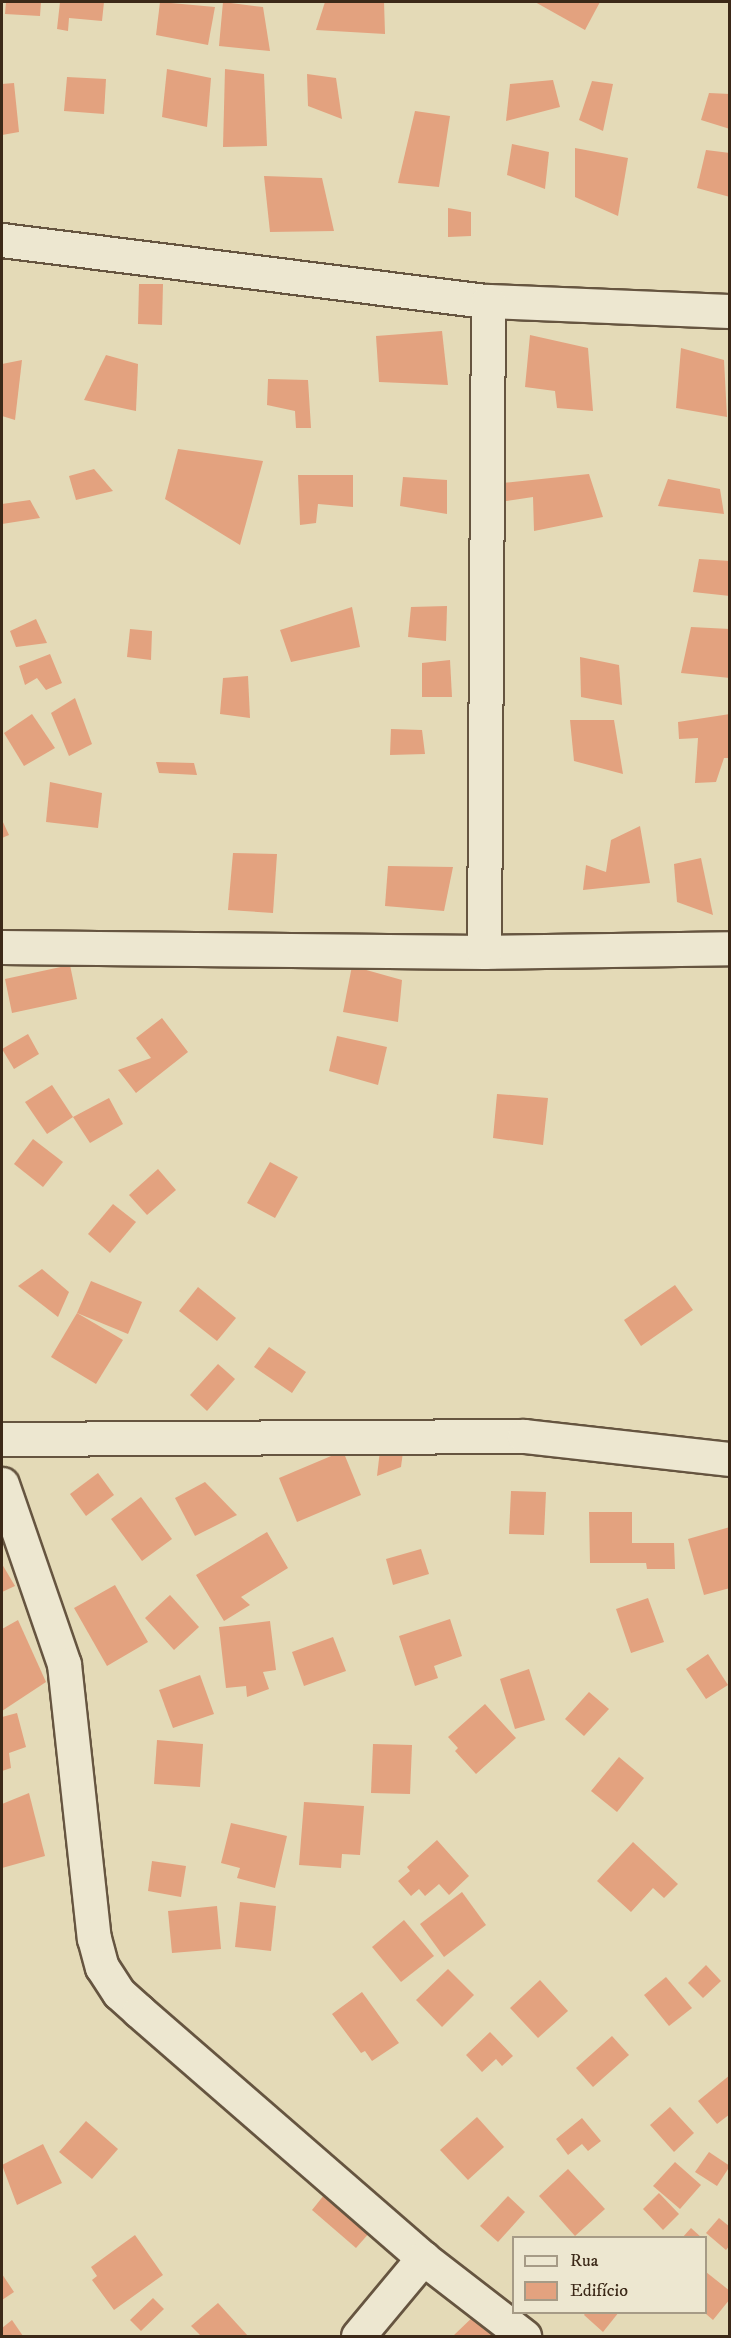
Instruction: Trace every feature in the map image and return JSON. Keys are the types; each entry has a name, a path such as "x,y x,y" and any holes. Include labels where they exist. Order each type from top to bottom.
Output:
{"street":[{"path":"2,240 488,301 729,311"},
{"path":"484,952 488,301"},
{"path":"2,947 484,952 729,948"},
{"path":"2,1439 524,1436 729,1459"},
{"path":"2,1484 64,1664 94,1938 102,1968 119,1993 139,2011 423,2258 524,2337"},
{"path":"358,2337 423,2258"}],"building":[{"path":"6,2 41,2 40,16 5,14"},
{"path":"60,2 104,2 102,21 69,18 68,31 57,29"},
{"path":"160,2 215,7 208,45 156,35"},
{"path":"223,2 263,7 270,51 219,46"},
{"path":"325,2 384,2 385,34 316,30"},
{"path":"535,2 600,2 585,30"},
{"path":"167,69 211,78 207,127 162,117"},
{"path":"225,69 264,74 267,146 223,147"},
{"path":"307,74 336,78 342,119 308,106"},
{"path":"67,77 106,79 104,114 64,111"},
{"path":"553,80 560,107 506,121 510,84"},
{"path":"592,81 613,84 603,131 579,120"},
{"path":"14,83 19,132 2,135 2,84"},
{"path":"709,93 730,94 730,129 701,120"},
{"path":"415,111 450,116 439,187 398,183"},
{"path":"512,144 549,152 545,189 507,175"},
{"path":"575,148 628,158 618,216 575,197"},
{"path":"706,150 730,153 730,197 697,188"},
{"path":"264,176 322,178 334,231 270,232"},
{"path":"448,208 471,212 471,236 448,237"},
{"path":"139,284 163,284 162,325 138,324"},
{"path":"442,331 448,385 379,382 376,336"},
{"path":"530,335 588,348 593,411 557,408 555,391 525,387"},
{"path":"681,348 724,360 727,417 676,408"},
{"path":"106,355 138,364 136,411 84,400"},
{"path":"22,360 15,420 2,416 2,364"},
{"path":"268,379 308,380 311,428 296,428 295,411 267,405"},
{"path":"178,449 263,461 240,545 165,499"},
{"path":"94,469 113,491 76,500 69,476"},
{"path":"589,474 603,517 534,531 533,497 499,502 502,483"},
{"path":"298,475 353,475 353,507 318,504 316,523 300,525"},
{"path":"403,477 447,480 447,514 400,506"},
{"path":"668,479 720,489 724,514 658,506"},
{"path":"30,500 40,518 2,524 2,504"},
{"path":"699,559 730,561 730,596 693,592"},
{"path":"447,606 446,641 408,637 411,607"},
{"path":"352,607 360,647 291,662 280,630"},
{"path":"36,619 47,643 16,647 10,631"},
{"path":"691,627 730,629 730,678 681,673"},
{"path":"130,629 152,631 151,660 127,657"},
{"path":"50,654 62,683 46,690 37,678 25,685 19,666"},
{"path":"580,657 619,665 622,705 581,697"},
{"path":"450,660 452,697 422,697 422,663"},
{"path":"248,676 250,718 220,714 223,678"},
{"path":"75,698 92,744 69,756 51,713"},
{"path":"32,714 55,748 24,766 4,733"},
{"path":"730,714 730,758 724,758 716,782 695,783 698,738 679,739 678,722"},
{"path":"570,720 614,720 623,774 574,761"},
{"path":"391,729 422,730 425,754 390,755"},
{"path":"156,762 194,763 197,775 159,773"},
{"path":"50,782 102,793 98,828 46,822"},
{"path":"2,820 9,835 2,838"},
{"path":"640,826 650,883 583,890 586,865 606,872 611,840"},
{"path":"233,853 277,854 273,913 228,910"},
{"path":"701,858 713,915 677,902 674,864"},
{"path":"388,866 453,867 444,911 385,906"},
{"path":"70,965 77,999 12,1013 5,979"},
{"path":"352,966 402,980 398,1022 343,1012"},
{"path":"162,1018 188,1052 136,1093 118,1070 151,1058 136,1038"},
{"path":"28,1034 39,1054 14,1069 2,1049"},
{"path":"337,1036 387,1047 378,1085 329,1071"},
{"path":"52,1085 73,1117 47,1134 25,1102"},
{"path":"497,1094 548,1098 543,1145 493,1138"},
{"path":"109,1098 123,1124 90,1143 73,1117"},
{"path":"33,1139 63,1162 43,1187 14,1164"},
{"path":"270,1162 298,1177 275,1218 247,1203"},
{"path":"158,1169 176,1190 147,1215 129,1195"},
{"path":"113,1204 136,1222 110,1253 88,1234"},
{"path":"42,1269 69,1292 58,1317 18,1286"},
{"path":"91,1281 142,1302 128,1334 77,1313"},
{"path":"675,1285 693,1310 641,1346 624,1320"},
{"path":"198,1287 236,1318 217,1341 179,1311"},
{"path":"77,1313 123,1340 96,1384 51,1357"},
{"path":"269,1347 306,1372 292,1393 254,1367"},
{"path":"218,1364 235,1379 207,1411 190,1395"},
{"path":"381,1442 404,1444 401,1467 377,1476"},
{"path":"343,1451 361,1495 297,1522 279,1478"},
{"path":"98,1473 114,1495 86,1516 70,1494"},
{"path":"205,1482 237,1515 195,1536 175,1498"},
{"path":"511,1491 546,1492 544,1535 509,1534"},
{"path":"141,1497 172,1539 142,1561 111,1519"},
{"path":"589,1512 632,1512 632,1543 674,1543 675,1569 647,1569 646,1563 590,1563"},
{"path":"730,1527 730,1588 704,1595 688,1539"},
{"path":"267,1532 288,1568 241,1597 250,1605 224,1621 196,1575"},
{"path":"421,1549 429,1574 393,1585 386,1559"},
{"path":"2,1564 15,1586 2,1592"},
{"path":"115,1585 148,1642 107,1666 74,1608"},
{"path":"170,1595 199,1627 174,1650 145,1618"},
{"path":"648,1598 664,1642 631,1653 616,1609"},
{"path":"450,1619 462,1656 434,1666 438,1678 415,1686 399,1636"},
{"path":"18,1620 46,1682 2,1711 2,1629"},
{"path":"270,1621 276,1670 263,1672 269,1689 247,1697 246,1686 226,1688 219,1627"},
{"path":"333,1637 346,1671 304,1686 292,1652"},
{"path":"708,1654 728,1685 706,1699 686,1669"},
{"path":"529,1669 545,1720 515,1729 500,1679"},
{"path":"200,1675 214,1714 173,1728 159,1690"},
{"path":"589,1692 609,1709 584,1736 565,1719"},
{"path":"485,1704 516,1738 476,1774 455,1751 458,1748 448,1737"},
{"path":"17,1713 26,1747 9,1753 11,1768 2,1771 2,1717"},
{"path":"157,1740 203,1744 200,1787 154,1784"},
{"path":"373,1744 412,1745 410,1794 371,1793"},
{"path":"619,1757 644,1778 617,1812 591,1791"},
{"path":"29,1793 45,1856 2,1868 2,1804"},
{"path":"304,1802 364,1806 360,1855 342,1854 341,1868 299,1865"},
{"path":"231,1823 287,1836 275,1888 237,1878 240,1868 221,1863"},
{"path":"437,1840 469,1876 449,1895 439,1884 425,1896 419,1889 411,1896 398,1881 410,1871 407,1867"},
{"path":"633,1842 678,1884 664,1898 653,1888 631,1912 597,1881"},
{"path":"152,1861 186,1866 181,1897 148,1891"},
{"path":"462,1892 486,1925 444,1957 420,1924"},
{"path":"240,1902 276,1906 271,1951 235,1947"},
{"path":"217,1906 221,1949 172,1953 168,1911"},
{"path":"404,1920 434,1956 401,1982 372,1947"},
{"path":"706,1965 721,1981 703,1998 688,1983"},
{"path":"448,1969 474,1995 442,2027 416,2000"},
{"path":"666,1977 692,2008 669,2026 644,1995"},
{"path":"540,1980 568,2011 538,2038 510,2008"},
{"path":"362,1992 399,2043 372,2061 365,2051 361,2053 332,2014"},
{"path":"490,2032 513,2056 502,2066 496,2059 482,2072 466,2055"},
{"path":"612,2036 629,2055 593,2087 576,2068"},
{"path":"730,2075 730,2114 717,2124 698,2101"},
{"path":"670,2107 694,2133 674,2152 650,2125"},
{"path":"477,2117 504,2147 468,2180 440,2150"},
{"path":"582,2118 601,2141 588,2151 582,2144 568,2155 556,2139"},
{"path":"86,2121 118,2149 92,2179 59,2152"},
{"path":"43,2144 62,2183 17,2205 2,2165"},
{"path":"709,2152 730,2166 717,2186 695,2172"},
{"path":"675,2162 701,2185 680,2209 653,2186"},
{"path":"568,2169 605,2209 575,2236 539,2196"},
{"path":"333,2184 378,2223 356,2248 312,2210"},
{"path":"659,2193 679,2214 663,2230 643,2209"},
{"path":"508,2196 525,2212 498,2242 480,2226"},
{"path":"719,2218 730,2227 730,2245 726,2250 706,2233"},
{"path":"691,2228 700,2236 684,2236"},
{"path":"135,2235 163,2275 114,2310 92,2280 97,2276 91,2267"},
{"path":"707,2273 730,2291 730,2299 713,2320 706,2314"},
{"path":"2,2274 14,2292 2,2300"},
{"path":"153,2298 164,2309 141,2331 130,2320"},
{"path":"218,2303 248,2336 201,2336 191,2326"},
{"path":"478,2312 501,2336 453,2336"},
{"path":"585,2314 617,2314 603,2332"},
{"path":"12,2320 23,2336 2,2336 2,2328"}]}
